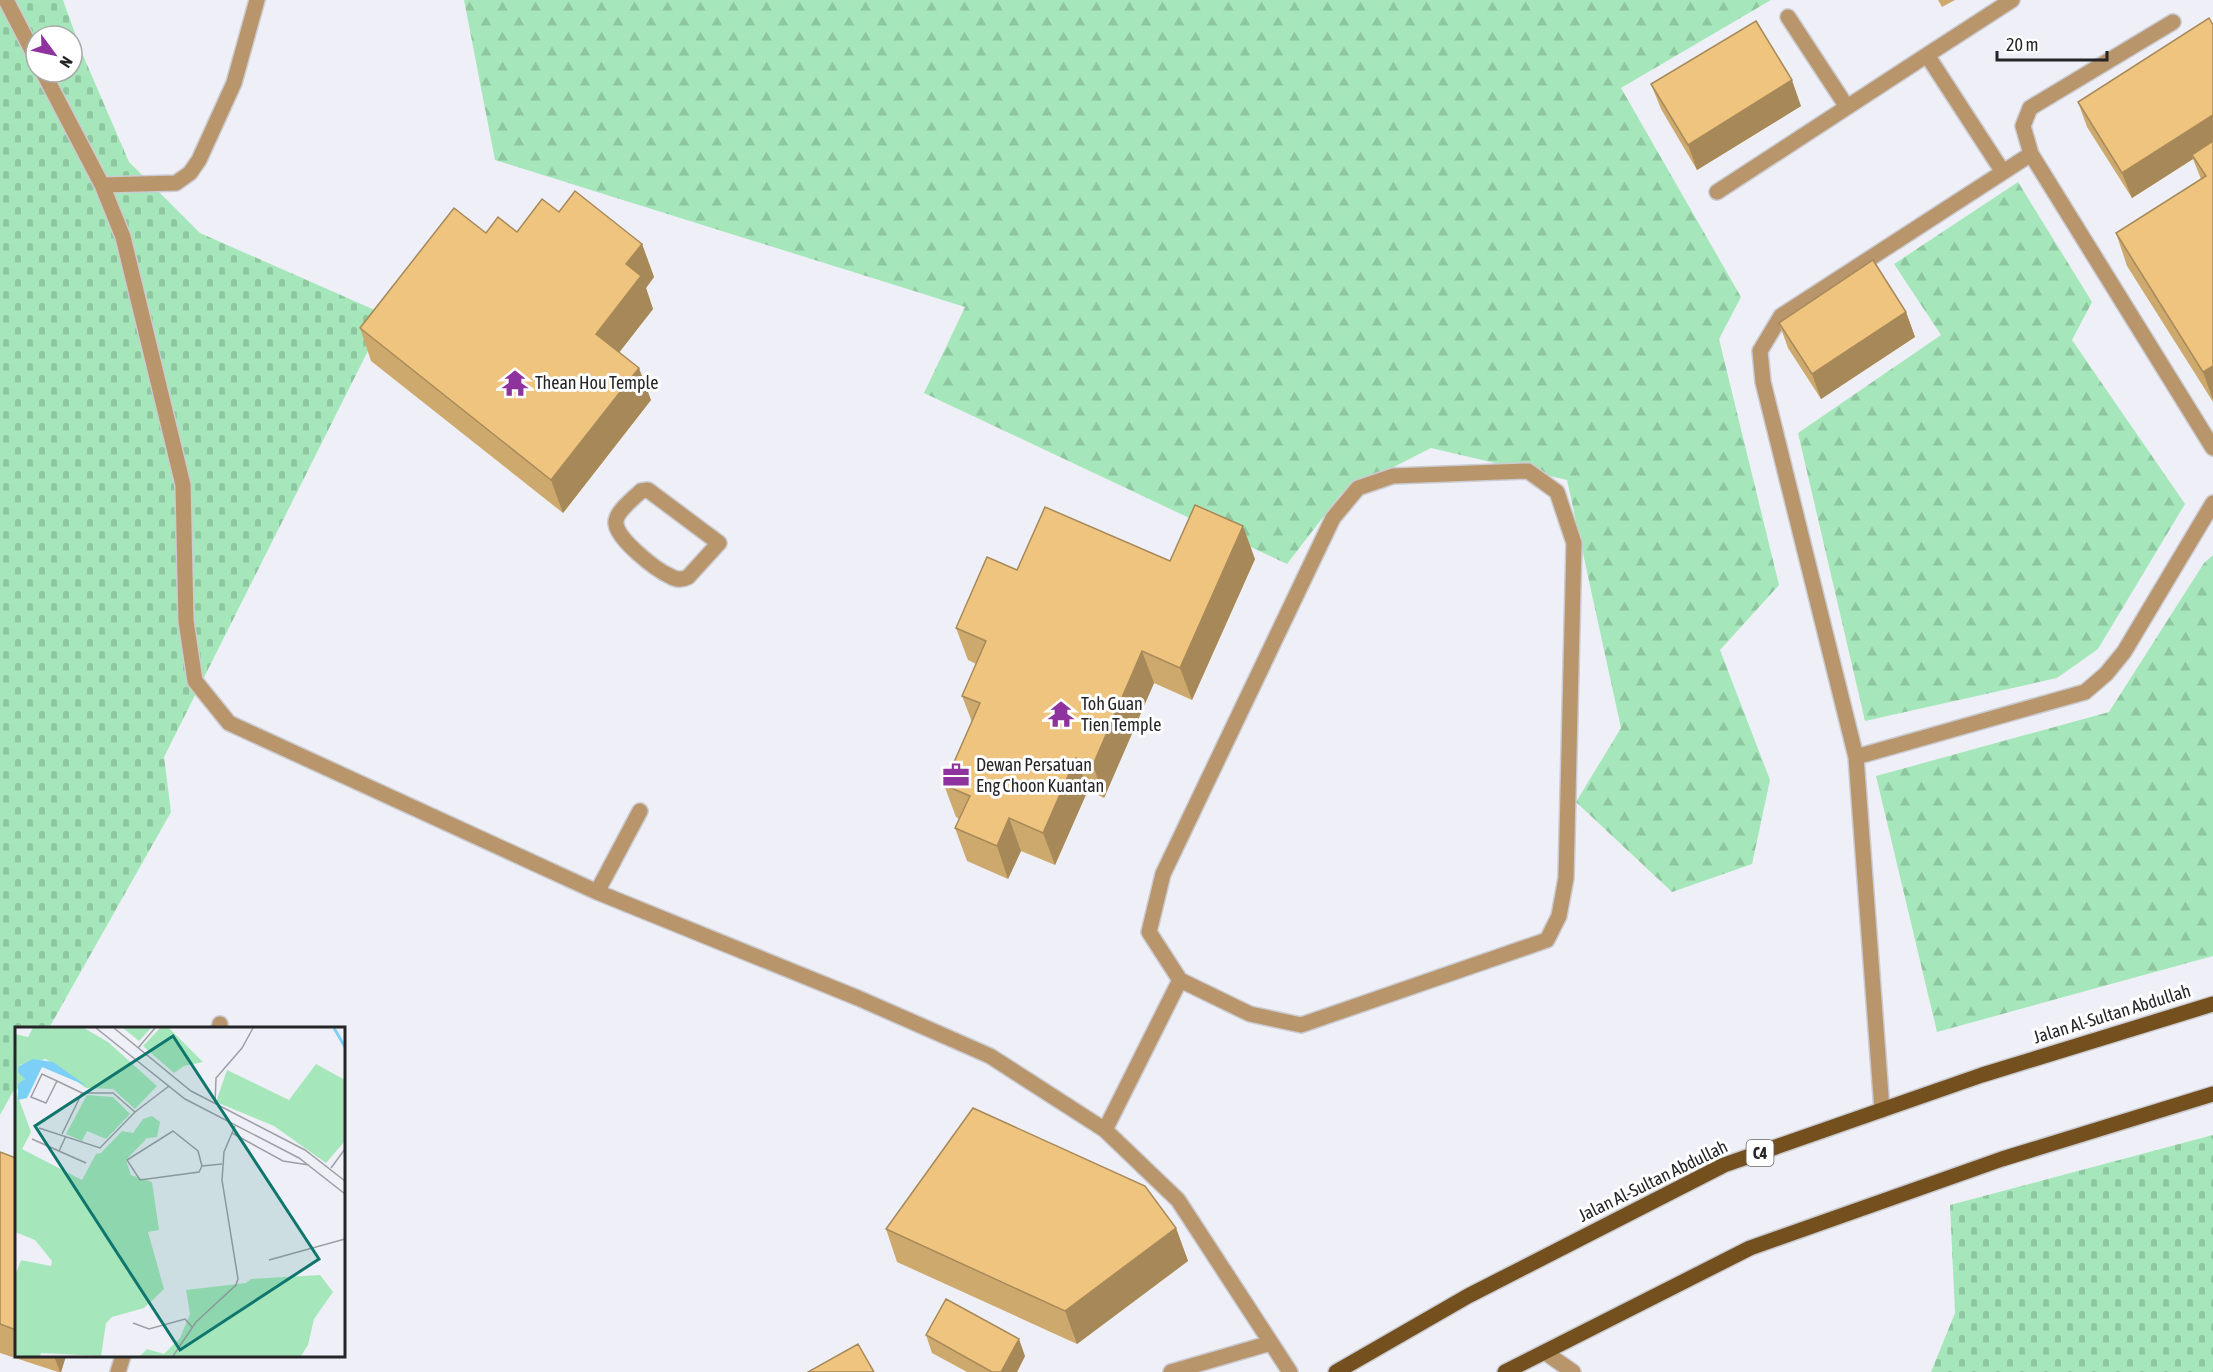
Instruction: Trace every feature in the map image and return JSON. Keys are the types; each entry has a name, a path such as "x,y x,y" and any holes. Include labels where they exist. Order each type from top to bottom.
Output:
{"main road":[{"name":"Jalan Al-Sultan Abdullah","path":"1336,1372 1468,1296 1724,1166 1982,1075 2213,1004"},
{"path":"1505,1372 1750,1248 2002,1159 2213,1094"}],"lane":[{"path":"6,0 24,35"},
{"path":"102,185 176,183 190,173 199,160 234,83 257,0"},
{"path":"1717,192 2012,0"},
{"path":"1788,17 1847,107"},
{"path":"2173,22 2030,108 2023,126 2031,154 2213,448"},
{"path":"1927,55 2003,172"},
{"path":"49,84 102,185 123,237 183,485 186,621 195,681 229,723 597,892 847,994 990,1056 1105,1130 1178,1200 1290,1372"},
{"path":"1881,1110 1856,757 1763,382 1760,351 1781,316 2031,154"},
{"path":"1528,471 1557,492 1574,543 1566,878 1559,916 1547,940 1301,1025 1250,1014 1180,980 1149,932 1163,874 1333,518 1358,488 1393,476 1528,471"},
{"path":"648,490 719,543 688,577 682,580 671,577 644,558 622,537 615,525 616,517 641,491 648,490"},
{"path":"1856,757 2085,692 2106,674 2124,652 2213,503"},
{"path":"597,892 640,812"},
{"path":"1105,1130 1180,980"},
{"path":"1171,1372 1271,1343"},
{"path":"1546,1353 1573,1372"},
{"path":"118,1372 123,1357"}],"green space":[{"path":"0,0 63,0 72,24 24,24 24,84 84,84 84,58 129,162 200,233 386,315 164,757 171,812 50,1027 15,1027 15,1088 0,1115"},
{"path":"464,0 1771,0 1621,88 1741,297 1719,339 1779,585 1720,650 1770,780 1752,864 1672,892 1576,802 1621,728 1567,480 1431,448 1341,494 1287,564 924,393 965,307 495,160"},
{"path":"2018,182 2092,302 2072,340 2185,504 2098,649 2057,678 1865,721 1798,433 1941,335 1894,264"},
{"path":"2213,555 2213,956 1937,1032 1876,776 2109,712 2204,563"},
{"path":"2213,1135 2213,1372 1931,1372 1955,1313 1950,1205"}],"building":[{"path":"2209,18 2213,25 2213,115 2122,173 2078,102"},
{"path":"1756,21 1792,80 1688,145 1651,84"},
{"path":"2213,141 2213,366 2203,372 2116,233 2206,176 2192,155"},
{"name":"Thean Hou Temple","path":"575,191 642,244 626,264 641,276 596,334 639,368 551,480 360,328 454,208 486,233 498,217 517,232 542,199 559,212"},
{"path":"1873,260 1906,312 1812,374 1779,323"},
{"name":"Toh Guan Tien Temple","path":"1195,505 1243,526 1180,668 1142,651 1093,765 1076,758 1043,833 1009,818 997,846 955,828 970,796 944,785 980,703 962,696 986,641 956,628 987,557 1017,570 1045,507 1170,561"},
{"path":"973,1108 1145,1186 1176,1228 1065,1311 886,1229"},
{"path":"0,1152 15,1158 15,1330 0,1324"},
{"path":"946,1299 1019,1339 1001,1372 992,1372 926,1335"},
{"path":"858,1344 874,1372 808,1372"}],"place":[{"name":"Thean Hou Temple","path":"515,383"},
{"name":"Toh Guan Tien Temple","path":"1061,714"},
{"name":"Dewan Persatuan Eng Choon Kuantan","path":"956,775"}]}
